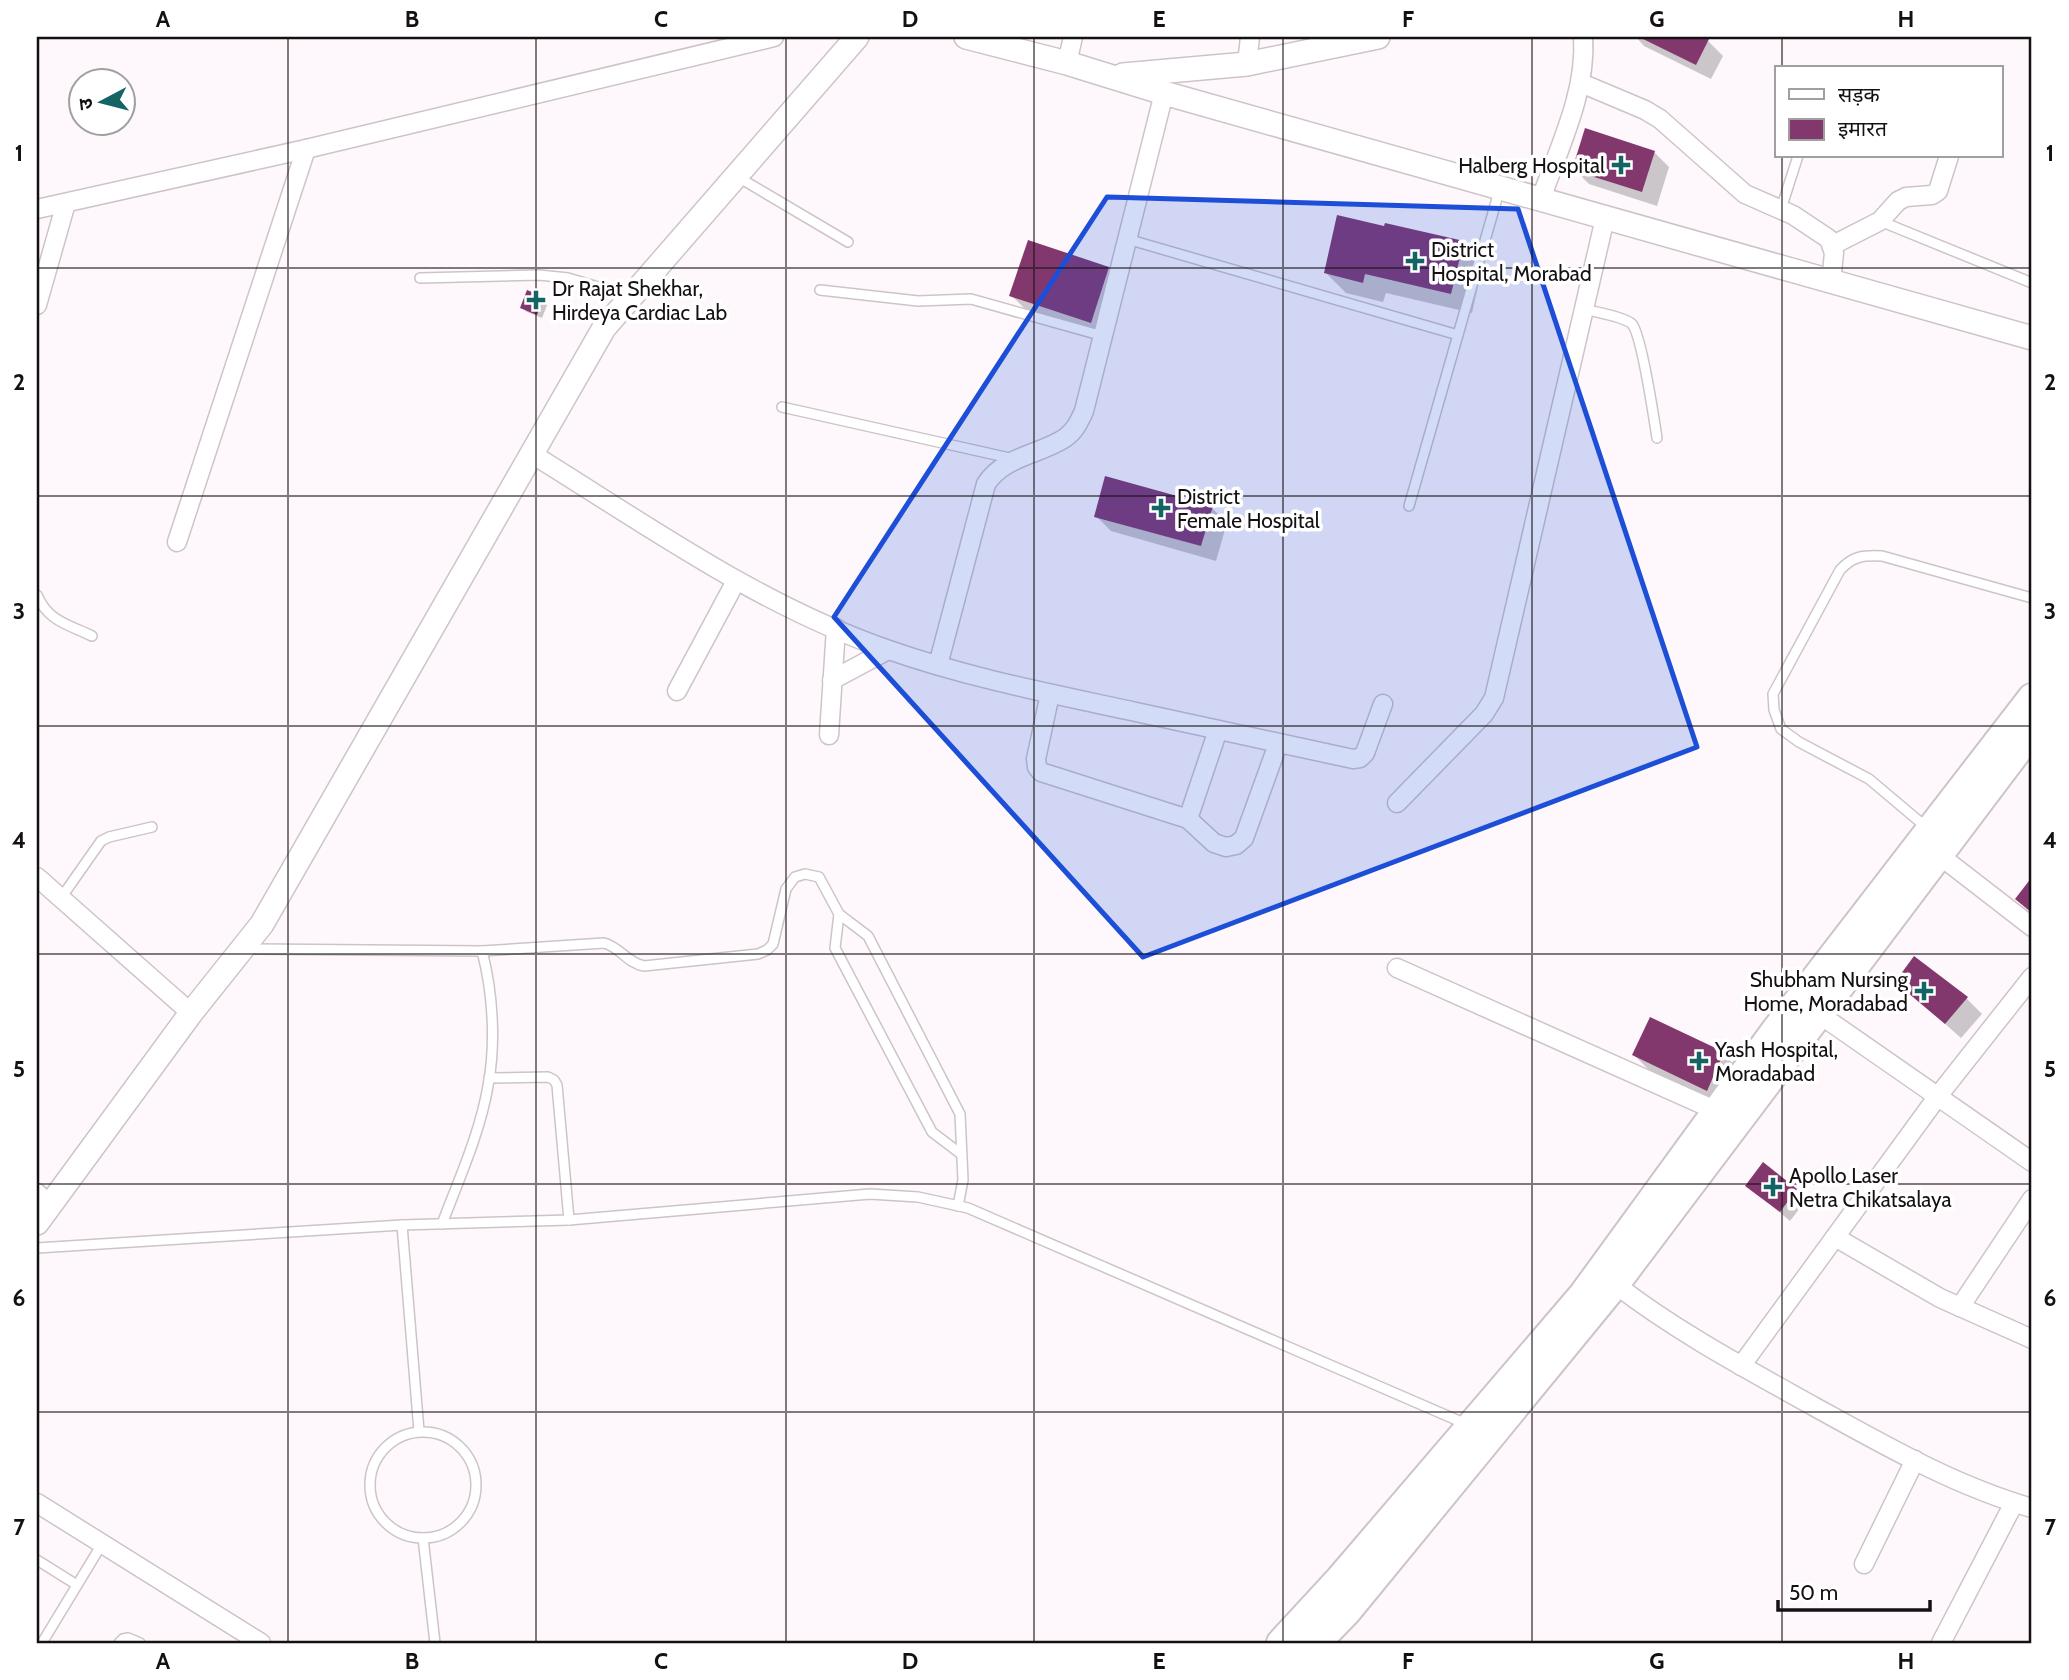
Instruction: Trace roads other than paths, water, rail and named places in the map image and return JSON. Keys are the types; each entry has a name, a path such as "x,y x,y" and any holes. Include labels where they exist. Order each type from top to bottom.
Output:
{"main road":[{"path":"1317,1643 1347,1611 1615,1284 1819,1014 2032,698"},
{"path":"1281,1643 1583,1295 1776,1030 2032,731"}],"street":[{"path":"37,209 306,149 774,37"},
{"path":"41,1207 262,924 604,328 857,37"},
{"path":"966,37 1067,63 1164,93 2032,338"},
{"path":"1067,63 1073,37"},
{"path":"1247,64 1250,37"},
{"path":"1110,76 1247,64 1378,37"},
{"path":"1541,199 1581,83 1585,60 1583,37"},
{"path":"1581,83 1660,119 1745,194 1781,209 1829,239 1833,245 1831,282"},
{"path":"938,665 986,484 992,473 1016,459 1065,438 1076,428 1084,411 1164,93"},
{"path":"177,542 306,149"},
{"path":"1833,245 1880,221 1898,201 1906,197 1931,195 1938,191 1948,158"},
{"path":"37,305 66,203"},
{"path":"1397,803 1484,714 1494,698 1605,218"},
{"path":"532,454 736,581 888,650 938,665 1050,694 1353,759 1360,758 1364,753 1383,704"},
{"path":"677,691 736,581"},
{"path":"829,735 836,628"},
{"path":"832,680 888,650"},
{"path":"1050,694 1036,759 1041,772 1188,819 1214,843 1226,847 1236,845 1244,838 1278,744"},
{"path":"1188,819 1218,730"},
{"path":"1934,843 2032,927"},
{"path":"37,877 191,1013"},
{"path":"1397,968 1717,1111"},
{"path":"1741,1366 1938,1096 2032,977"},
{"path":"1819,1014 2032,1162"},
{"path":"1960,1307 2032,1199"},
{"path":"1835,1237 1960,1307 2032,1339"},
{"path":"1615,1284 1646,1307 1741,1366 1914,1460 2014,1503 2032,1508"},
{"path":"1864,1564 1914,1460"},
{"path":"37,1503 261,1643"},
{"path":"1941,1643 2014,1503"}],"lane":[{"path":"1781,209 1797,158"},
{"path":"736,176 848,242"},
{"path":"1409,506 1500,188"},
{"path":"1880,221 2032,283"},
{"path":"1127,239 1458,335"},
{"path":"420,278 539,275 568,278 630,296"},
{"path":"820,290 918,300 971,299 1103,335"},
{"path":"1584,309 1627,321 1635,329 1650,391 1657,438"},
{"path":"782,407 1016,459"},
{"path":"1934,843 1869,779 1799,742 1782,729 1774,710 1773,694 1840,570 1851,559 1864,555 1882,555 2032,598"},
{"path":"37,595 43,609 52,617 92,636"},
{"path":"61,898 102,841 152,827"},
{"path":"242,949 482,951 604,943 612,945 633,963 644,967 758,954 773,944 786,889 795,877 805,874 819,877 839,914 868,936 960,1114 962,1180 958,1206"},
{"path":"839,914 835,948 932,1132 961,1154"},
{"path":"442,1224 478,1128 489,1078 492,1028 490,991 482,951"},
{"path":"489,1078 548,1077 557,1085 569,1220"},
{"path":"37,1248 402,1225 569,1220 870,1194 918,1198 968,1208 1471,1426"},
{"path":"402,1225 419,1431"},
{"path":"419,1431 436,1433 452,1440 465,1452 473,1468 476,1486 473,1504 464,1519 450,1531 434,1538 423,1538 399,1533 385,1523 375,1509 370,1492 370,1475 376,1458 387,1445 402,1435 419,1431"},
{"path":"423,1538 435,1643"},
{"path":"42,1643 102,1544"},
{"path":"37,1560 77,1585"},
{"path":"119,1643 128,1638 140,1643"}],"place":[{"name":"Halberg Hospital","path":"1621,165"},
{"name":"District Hospital, Morabad","path":"1415,261"},
{"name":"Dr Rajat Shekhar, Hirdeya Cardiac Lab","path":"536,300"},
{"name":"District Female Hospital","path":"1161,508"},
{"name":"Shubham Nursing Home, Moradabad","path":"1924,991"},
{"name":"Yash Hospital, Moradabad","path":"1699,1061"},
{"name":"Apollo Laser Netra Chikatsalaya","path":"1773,1187"}]}
